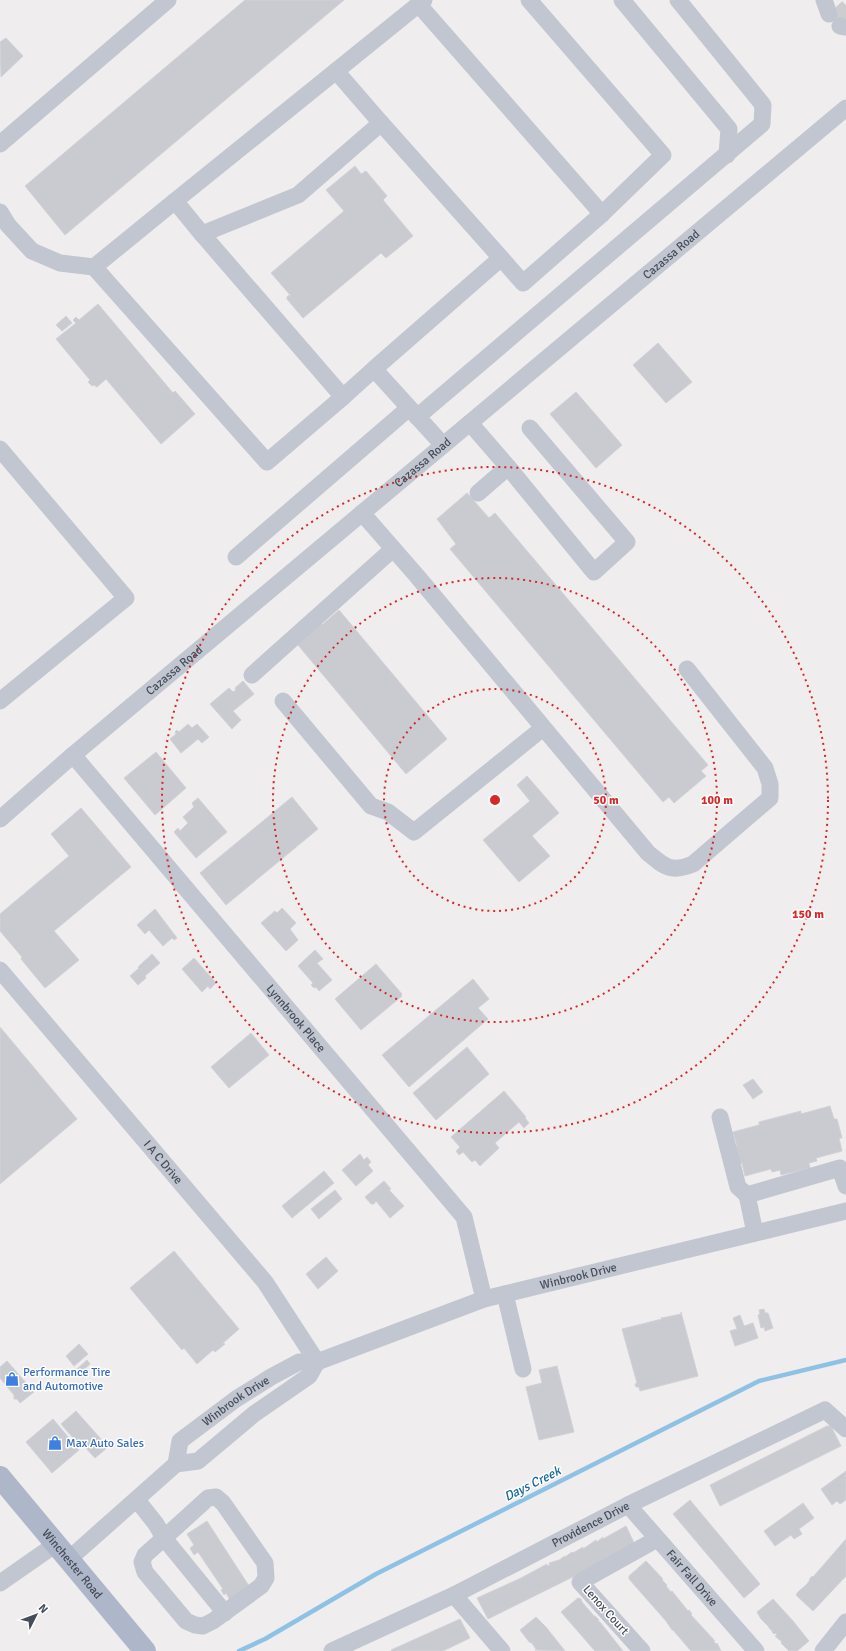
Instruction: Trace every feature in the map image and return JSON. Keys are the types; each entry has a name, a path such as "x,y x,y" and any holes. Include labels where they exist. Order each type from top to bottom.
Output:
{"main road":[{"name":"Winchester Road","path":"0,1477 145,1651"}],"street":[{"path":"0,144 168,0"},
{"path":"336,71 523,284 602,214 663,155 529,0"},
{"path":"622,0 729,129 727,155"},
{"path":"236,557 727,155 762,124 763,105 678,0"},
{"path":"94,267 421,2 602,214"},
{"name":"Cazassa Road","path":"0,819 73,755 846,108"},
{"path":"202,234 298,195 381,123"},
{"path":"175,201 343,397"},
{"path":"0,212 8,225 32,251 60,263 94,267 267,462 501,258"},
{"path":"374,369 443,445"},
{"path":"470,423 594,572 627,542 530,428"},
{"path":"0,449 126,598 0,701"},
{"path":"478,493 508,467"},
{"path":"362,513 648,853 666,868 682,869 693,864 770,798 770,784 765,768 687,669"},
{"path":"252,675 393,549"},
{"path":"282,701 372,806 388,812 414,832 543,728"},
{"name":"Lynnbrook Place","path":"73,755 464,1217 484,1299"},
{"name":"I A C Drive","path":"0,970 265,1282 317,1362"},
{"path":"720,1117 738,1187 747,1195 755,1233"},
{"path":"747,1195 840,1168 846,1186"},
{"name":"Winbrook Drive","path":"317,1362 309,1376 254,1414 198,1461 176,1464 180,1441 199,1425 236,1399 271,1377 299,1362 317,1362 484,1299 846,1212"},
{"path":"505,1294 523,1368"},
{"name":"Providence Drive","path":"332,1651 454,1594 628,1505 825,1410 846,1429"},
{"path":"0,1584 62,1552 137,1500 176,1464"},
{"path":"216,1497 224,1504 265,1563 266,1578 261,1586 214,1621 203,1626 195,1625 186,1621 145,1572 142,1562 145,1555 164,1538 208,1498 216,1497"},
{"path":"137,1500 156,1524 164,1538 225,1613"},
{"name":"Fair Fall Drive","path":"628,1505 756,1651"},
{"name":"Lenox Court","path":"642,1651 580,1582 657,1539"},
{"path":"454,1594 502,1651"},
{"path":"823,1651 846,1622"}],"building":[{"path":"245,0 344,0 65,235 25,186"},
{"path":"6,38 23,56 1,77 0,42"},
{"path":"355,166 361,174 366,171 387,196 383,200 413,236 386,258 381,253 303,318 287,299 289,295 290,297 291,296 271,273 344,211 326,190"},
{"path":"98,304 173,393 175,391 195,414 161,444 106,379 97,387 94,385 92,386 88,382 90,380 56,339 76,323 73,320 76,317 79,320"},
{"path":"66,316 72,323 62,331 56,325"},
{"path":"658,343 692,382 666,403 633,365"},
{"path":"576,392 622,445 596,468 550,414"},
{"path":"467,493 489,518 495,513 708,765 701,771 706,776 674,803 669,797 663,802 450,549 456,544 437,519"},
{"path":"339,610 447,739 406,774 298,645 320,623 322,625"},
{"path":"243,681 254,694 233,711 241,720 232,729 210,704 229,688 233,692 236,690 235,688"},
{"path":"188,724 192,728 197,724 209,737 202,743 198,739 181,753 170,739 176,734 175,732 177,730 179,732"},
{"path":"156,752 186,788 155,815 124,778"},
{"path":"527,776 559,813 532,836 550,856 519,882 483,840 530,801 517,785"},
{"path":"292,797 318,829 226,905 200,873"},
{"path":"198,798 227,832 196,858 174,832 178,828 180,831 188,823 183,817 194,807 192,803"},
{"path":"81,808 131,867 54,931 79,960 45,988 0,931 0,914 69,856 51,834"},
{"path":"282,908 296,923 290,929 298,940 286,951 261,923 275,911 277,913"},
{"path":"155,909 177,938 174,940 172,938 163,946 149,930 145,934 137,925"},
{"path":"315,950 323,959 317,963 332,980 319,991 316,987 314,988 311,985 313,983 298,966"},
{"path":"152,954 160,963 145,976 146,978 138,985 130,976"},
{"path":"194,958 216,983 210,989 208,986 202,992 182,969"},
{"path":"376,964 402,994 402,996 361,1030 335,999"},
{"path":"473,979 489,999 478,1008 488,1019 409,1087 382,1055"},
{"path":"0,1027 77,1119 0,1184"},
{"path":"251,1033 269,1055 229,1088 211,1067"},
{"path":"467,1047 489,1074 436,1120 413,1093"},
{"path":"753,1079 763,1092 753,1099 743,1085"},
{"path":"504,1091 526,1117 525,1118 529,1123 524,1128 519,1122 495,1143 499,1148 480,1166 475,1160 472,1162 463,1152 459,1155 456,1151 460,1147 451,1137"},
{"path":"830,1106 834,1119 837,1119 842,1138 839,1138 842,1151 816,1158 817,1161 809,1163 810,1168 781,1175 780,1170 772,1172 771,1169 745,1176 742,1163 739,1164 734,1147 737,1146 733,1132 759,1125 759,1122 801,1111 801,1114"},
{"path":"360,1154 364,1160 367,1157 371,1162 368,1165 373,1171 356,1186 342,1170"},
{"path":"324,1171 334,1183 292,1218 282,1206"},
{"path":"384,1181 391,1189 389,1190 404,1206 390,1218 376,1201 374,1204 371,1204 365,1197"},
{"path":"335,1190 342,1199 319,1219 311,1209"},
{"path":"174,1251 239,1329 223,1343 225,1344 215,1352 213,1350 197,1364 184,1348 182,1350 130,1288"},
{"path":"326,1257 338,1271 318,1289 306,1274"},
{"path":"764,1309 765,1313 768,1313 773,1328 765,1331 764,1327 761,1328 758,1315 760,1314 759,1310"},
{"path":"681,1312 698,1376 640,1391 639,1387 636,1387 635,1384 637,1383 622,1329 662,1319 661,1317 681,1314"},
{"path":"740,1315 744,1326 753,1323 758,1338 735,1346 730,1331 737,1329 733,1318"},
{"path":"79,1344 88,1354 74,1366 66,1356"},
{"path":"87,1360 90,1364 80,1373 77,1369"},
{"path":"7,1361 34,1392 20,1403 17,1399 14,1399 14,1395 0,1378 0,1367"},
{"path":"557,1366 574,1432 539,1440 526,1387 542,1383 539,1370"},
{"path":"76,1411 108,1447 95,1458 82,1444 80,1446 61,1424"},
{"path":"53,1419 79,1450 52,1473 26,1442"},
{"path":"827,1426 831,1426 841,1446 720,1506 710,1485"},
{"path":"846,1471 846,1500 840,1504 837,1501 832,1505 821,1489"},
{"path":"690,1500 760,1584 744,1598 673,1514"},
{"path":"803,1503 814,1518 799,1529 802,1534 794,1539 791,1535 775,1546 764,1531"},
{"path":"207,1521 249,1586 230,1600 226,1593 224,1595 221,1590 223,1589 198,1552 194,1555 190,1548 194,1545 187,1534"},
{"path":"626,1526 636,1547 488,1619 477,1598 521,1578 547,1564 547,1566 550,1565 549,1563 559,1560 583,1547 583,1549 596,1540 597,1542 603,1537 603,1539"},
{"path":"846,1539 846,1576 813,1611 796,1595"},
{"path":"646,1561 663,1579 662,1580 671,1592 672,1591 688,1611 689,1610 692,1614 691,1615 715,1641 713,1641 716,1644 717,1643 721,1651 691,1651 629,1579 629,1576"},
{"path":"578,1598 581,1599 599,1620 598,1621 623,1651 595,1651 561,1612"},
{"path":"773,1599 809,1641 797,1651 789,1651 775,1636 777,1635 772,1632 772,1630 761,1619 757,1612"},
{"path":"536,1617 565,1651 535,1650 536,1649 531,1642 530,1643 520,1630"},
{"path":"460,1619 470,1638 443,1651 391,1650"}],"waterway":[{"name":"Days Creek","path":"239,1651 265,1639 376,1574 759,1381 846,1360"}],"tunnel":[{"path":"836,7 846,18"}],"place":[{"name":"Performance Tire and Automotive","path":"12,1379"},
{"name":"Max Auto Sales","path":"55,1443"}]}
